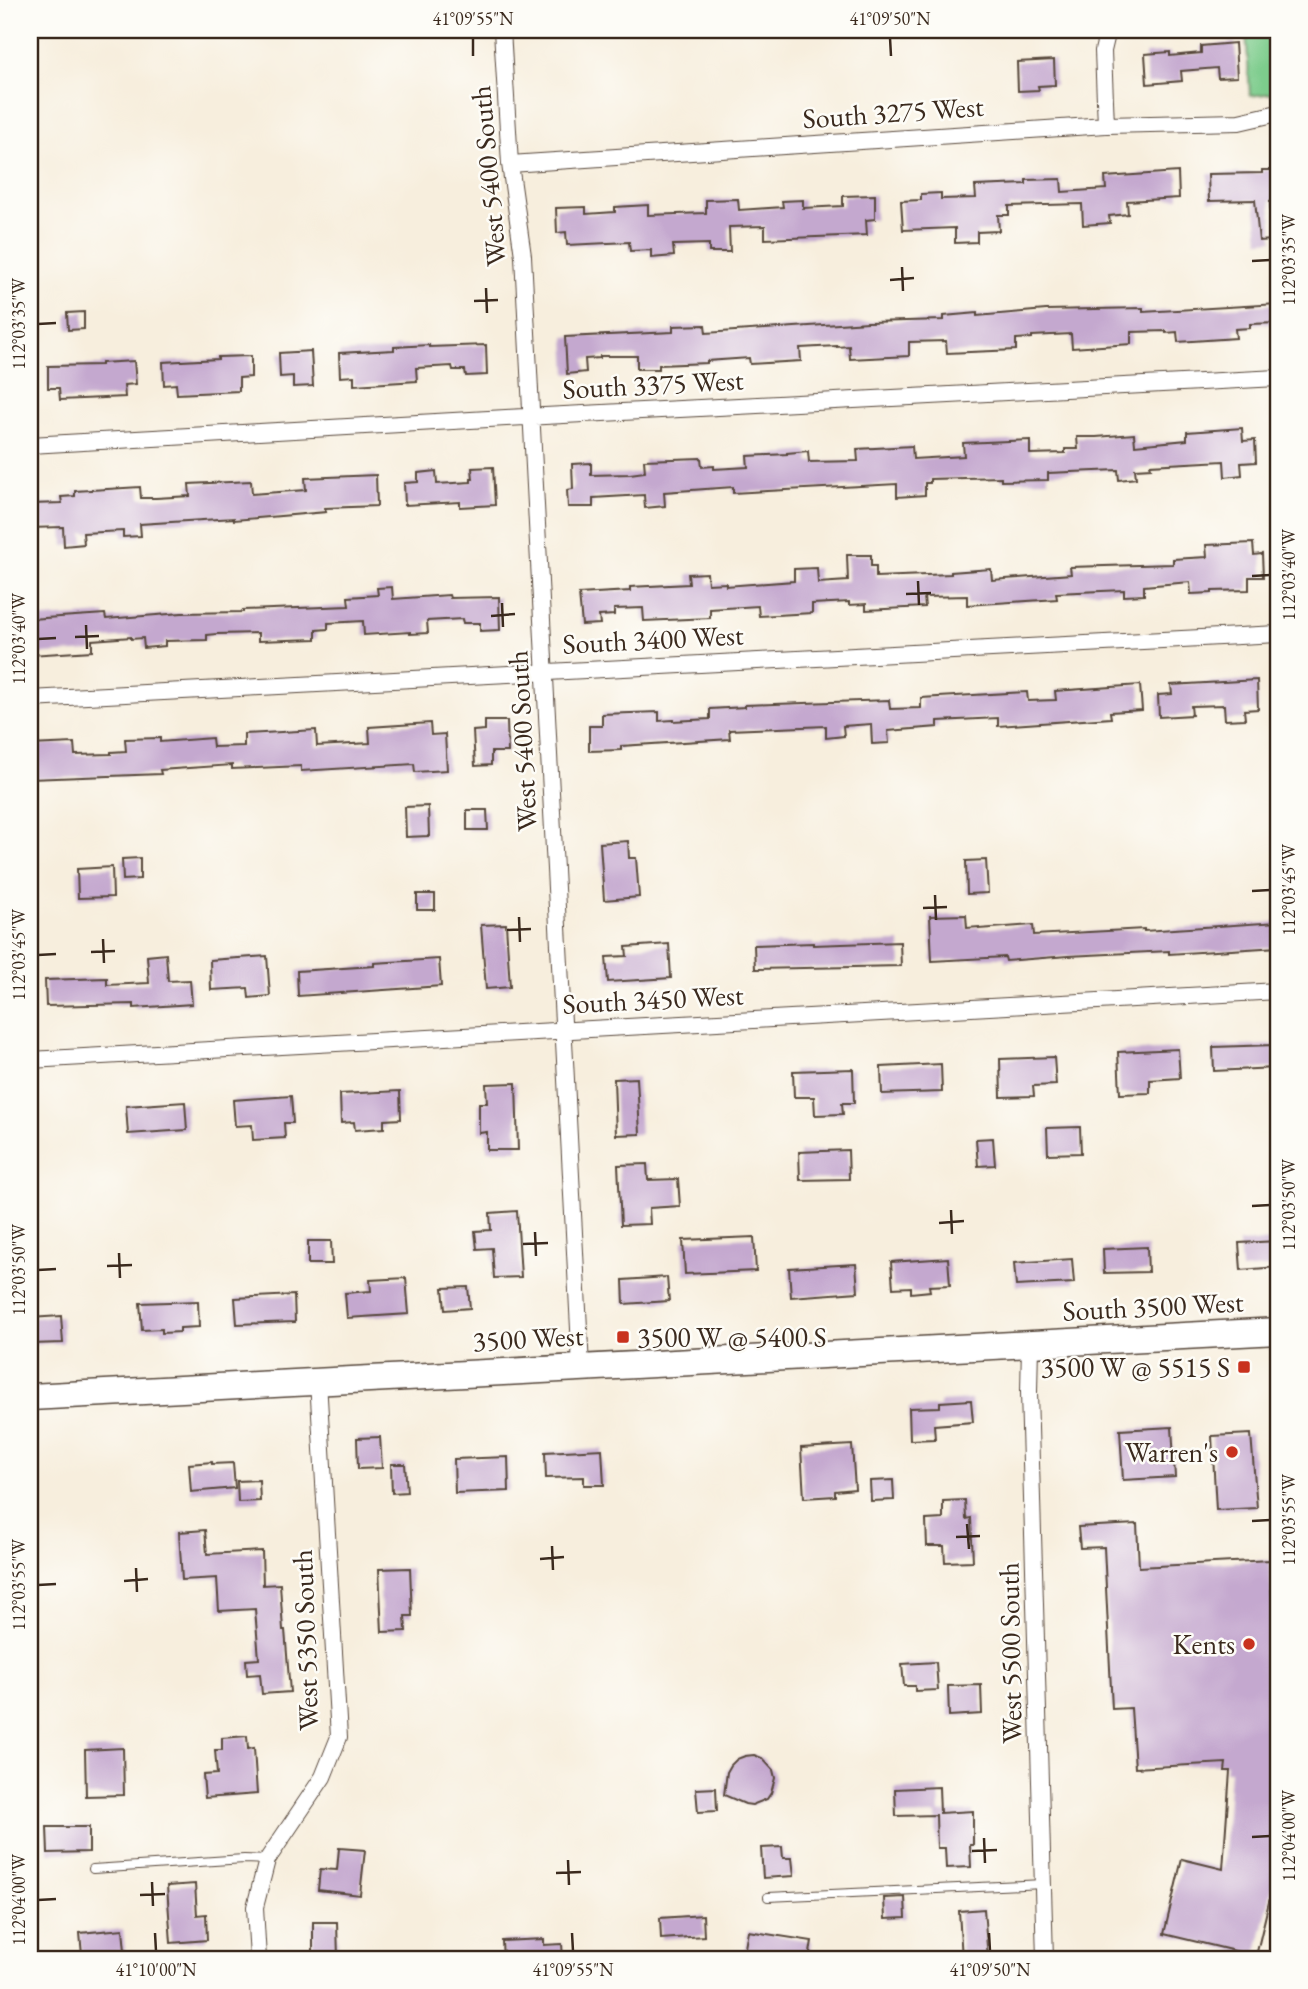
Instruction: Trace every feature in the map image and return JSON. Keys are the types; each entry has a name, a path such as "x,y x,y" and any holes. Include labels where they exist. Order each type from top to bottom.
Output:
{"main road":[{"name":"South 3500 West","path":"1030,1345 1278,1331"},
{"name":"3500 West","path":"30,1397 1030,1345"}],"street":[{"name":"West 5400 South","path":"502,30 510,164 523,256 581,1367"},
{"path":"1106,125 1104,51 1108,30"},
{"name":"South 3275 West","path":"510,164 1106,125 1239,122 1278,113"},
{"name":"South 3375 West","path":"30,445 1278,378"},
{"name":"South 3400 West","path":"30,699 1278,634"},
{"name":"South 3450 West","path":"30,1060 1278,991"},
{"name":"West 5500 South","path":"1030,1345 1029,1392 1045,1959"},
{"name":"West 5350 South","path":"258,1958 255,1907 267,1860 323,1777 339,1737 318,1381"}],"lane":[{"path":"93,1869 244,1859 267,1860"},
{"path":"768,1897 1043,1884"},
{"path":"111,1959 258,1958"}],"green space":[{"path":"1246,30 1278,30 1278,91 1275,93 1250,96"}],"building":[{"path":"1235,43 1237,77 1218,78 1217,68 1181,71 1182,81 1147,84 1145,54 1170,52 1170,56 1201,53 1201,46"},
{"path":"1054,60 1055,85 1038,86 1039,90 1018,91 1017,62"},
{"path":"1262,170 1278,170 1278,201 1270,201 1273,240 1259,241 1255,200 1209,201 1208,174 1262,173"},
{"path":"1178,172 1179,198 1127,201 1128,214 1109,216 1110,223 1083,225 1082,204 1009,206 1009,215 998,215 999,231 977,232 977,242 955,243 955,228 903,230 901,201 921,200 921,194 941,193 941,199 976,198 975,186 1026,184 1026,180 1061,179 1062,192 1106,189 1105,177"},
{"path":"875,195 875,219 866,220 867,235 765,239 765,226 729,227 730,252 709,252 709,244 673,245 674,256 651,258 651,250 630,251 629,242 567,245 566,232 557,233 556,208 586,207 586,214 615,212 615,207 648,205 648,215 706,213 706,200 738,199 739,210 783,207 782,201 803,200 803,208 843,206 843,196"},
{"path":"1278,304 1278,323 1250,324 1250,328 1235,329 1236,338 1178,342 1177,332 1131,332 1131,344 1072,348 1071,334 1032,336 1016,339 1016,350 947,353 946,341 909,342 909,356 850,359 849,346 837,346 800,348 801,361 750,364 749,358 659,365 659,369 637,369 637,356 600,356 585,359 586,372 567,374 565,337 673,332 673,326 705,325 706,333 868,322 944,320 944,316 977,313 977,316 1046,310 1143,308 1143,312"},
{"path":"84,312 84,329 68,330 67,313"},
{"path":"429,345 486,345 487,375 466,376 465,370 453,370 452,366 416,368 417,381 354,385 354,376 340,377 339,353"},
{"path":"311,351 313,386 293,387 293,376 280,377 279,353"},
{"path":"251,356 251,377 239,378 239,391 177,394 176,384 164,385 163,362"},
{"path":"134,361 136,384 124,385 125,397 60,400 59,388 48,388 48,366"},
{"path":"1242,428 1243,441 1255,440 1256,462 1241,463 1242,475 1225,477 1224,461 1150,465 1151,468 1135,469 1136,478 1119,480 1118,470 1048,473 1048,480 1001,481 1001,477 930,479 930,483 925,483 925,495 897,497 897,484 733,493 733,487 664,492 665,506 645,508 644,495 593,498 593,507 568,507 567,490 573,489 572,464 591,463 591,475 630,474 645,472 644,460 701,458 702,467 714,466 714,469 748,467 747,456 808,451 809,462 858,461 857,449 912,446 913,459 964,456 963,443 1030,440 1030,454 1065,453 1065,449 1078,449 1077,437 1134,434 1135,445 1187,440 1187,432"},
{"path":"493,467 495,505 460,507 460,502 405,505 404,483 418,482 418,473 436,471 437,484 471,482 472,468"},
{"path":"376,475 377,506 325,508 326,512 234,520 140,524 141,536 123,537 123,531 83,533 84,544 64,546 63,527 30,528 30,504 62,503 61,497 75,496 75,491 140,487 141,498 156,498 190,496 189,484 251,481 252,494 306,490 305,478"},
{"path":"1253,543 1254,555 1262,554 1263,577 1249,577 1249,590 1191,594 1190,582 1144,586 1144,595 1124,596 1124,590 1056,593 1057,599 967,605 967,596 924,597 925,607 866,610 866,604 849,605 849,602 812,604 812,613 759,616 758,606 710,609 710,618 644,621 643,608 614,609 614,615 599,616 600,624 582,625 579,594 630,591 630,587 689,584 688,574 707,573 708,584 726,583 726,586 794,581 794,569 817,568 818,583 848,581 847,555 871,555 871,566 876,566 876,577 951,574 991,569 992,580 1071,574 1070,567 1173,564 1173,559 1207,557 1206,545"},
{"path":"392,587 393,599 449,595 450,598 499,597 500,630 480,631 480,623 463,623 462,619 427,621 428,633 364,635 363,621 328,623 328,629 316,630 316,639 258,641 258,633 217,634 207,635 207,640 165,641 165,646 144,648 143,638 131,637 92,640 92,651 30,655 30,619 105,614 106,619 349,606 348,597 378,595 377,588"},
{"path":"1257,680 1258,709 1244,710 1245,719 1225,720 1224,705 1191,706 1192,715 1159,717 1158,695 1172,694 1171,685"},
{"path":"1140,685 1142,710 1110,712 1111,718 998,726 998,718 938,721 938,727 888,731 889,743 872,744 871,724 843,726 844,736 826,738 826,726 729,730 730,739 621,746 621,750 589,751 589,726 602,726 602,714 659,712 659,721 673,721 710,719 710,709 745,705 889,700 890,709 921,708 921,698 1027,692 1028,701 1056,700 1055,691"},
{"path":"485,721 507,721 508,752 491,752 491,765 475,766 473,731 485,730"},
{"path":"430,723 431,735 445,734 447,770 415,772 414,764 301,771 301,766 232,769 232,765 160,770 161,774 30,779 30,745 74,743 75,755 111,754 126,751 125,739 160,738 160,742 212,738 213,747 244,746 244,734 316,730 317,746 370,743 369,727"},
{"path":"428,806 429,836 406,837 405,807"},
{"path":"467,810 487,810 488,830 467,830"},
{"path":"628,841 629,858 636,858 639,897 604,900 600,843"},
{"path":"140,858 140,879 123,880 122,859"},
{"path":"986,860 988,893 967,894 966,861"},
{"path":"112,867 113,897 78,898 77,869"},
{"path":"417,894 435,894 435,910 417,910"},
{"path":"966,915 967,928 1033,925 1034,935 1278,922 1278,947 1006,961 1005,957 932,961 930,916"},
{"path":"506,924 510,987 486,989 481,925"},
{"path":"900,942 901,966 755,969 754,945"},
{"path":"669,944 671,978 608,982 606,957 627,956 626,947"},
{"path":"166,954 168,981 190,980 192,1004 134,1008 134,1004 46,1006 45,980 107,978 107,985 149,983 147,956"},
{"path":"267,956 270,996 249,998 248,988 211,990 210,960"},
{"path":"439,959 441,986 298,996 297,971"},
{"path":"1274,1045 1275,1068 1214,1071 1213,1047"},
{"path":"1178,1049 1180,1078 1150,1080 1150,1093 1120,1094 1118,1052"},
{"path":"1054,1057 1056,1085 1033,1086 1034,1096 1001,1097 1000,1059"},
{"path":"941,1064 942,1092 882,1094 881,1067"},
{"path":"853,1069 854,1103 842,1103 843,1114 815,1115 814,1097 794,1097 793,1071"},
{"path":"637,1078 640,1134 616,1135 614,1079"},
{"path":"516,1083 518,1150 487,1150 487,1132 479,1133 479,1103 487,1103 486,1084"},
{"path":"400,1091 401,1119 384,1120 384,1128 355,1130 354,1122 341,1123 340,1094"},
{"path":"291,1096 293,1123 284,1123 285,1138 253,1140 252,1125 235,1126 233,1100"},
{"path":"185,1102 187,1130 128,1134 126,1106"},
{"path":"1080,1127 1081,1153 1048,1154 1047,1128"},
{"path":"993,1138 995,1165 978,1166 976,1139"},
{"path":"848,1150 849,1179 800,1180 799,1152"},
{"path":"647,1164 648,1180 678,1179 680,1206 649,1208 650,1224 621,1225 618,1165"},
{"path":"517,1211 521,1277 494,1278 492,1248 477,1249 475,1231 491,1230 490,1213"},
{"path":"754,1237 756,1271 685,1274 683,1240"},
{"path":"308,1241 331,1241 332,1264 308,1264"},
{"path":"1278,1241 1278,1267 1241,1270 1239,1243"},
{"path":"1147,1247 1148,1272 1104,1273 1103,1249"},
{"path":"948,1258 950,1285 929,1286 930,1291 911,1293 911,1287 893,1288 891,1262"},
{"path":"1072,1259 1074,1283 1016,1286 1014,1263"},
{"path":"856,1264 858,1292 791,1297 789,1268"},
{"path":"667,1277 669,1301 624,1304 623,1280"},
{"path":"406,1278 409,1314 347,1318 345,1293 371,1291 370,1280"},
{"path":"468,1287 470,1308 445,1310 443,1288"},
{"path":"294,1295 295,1322 237,1324 235,1298"},
{"path":"198,1301 199,1327 162,1333 162,1329 142,1330 140,1303"},
{"path":"61,1316 63,1343 30,1344 30,1318"},
{"path":"971,1400 973,1422 934,1425 935,1439 910,1440 909,1408 940,1407 940,1402"},
{"path":"1172,1427 1175,1477 1123,1480 1120,1430"},
{"path":"1251,1434 1257,1508 1216,1510 1212,1436"},
{"path":"380,1437 382,1468 358,1469 357,1438"},
{"path":"852,1445 855,1489 835,1491 835,1496 804,1498 801,1448"},
{"path":"602,1449 604,1485 584,1485 584,1477 546,1478 545,1452"},
{"path":"508,1457 509,1491 455,1493 454,1459"},
{"path":"233,1463 235,1488 191,1492 189,1464"},
{"path":"391,1464 405,1464 407,1492 392,1493"},
{"path":"259,1480 260,1501 238,1502 237,1481"},
{"path":"893,1480 894,1500 871,1501 870,1481"},
{"path":"965,1500 966,1519 971,1518 973,1561 945,1562 944,1546 927,1546 926,1520 943,1519 943,1501"},
{"path":"1137,1524 1139,1567 1270,1560 1272,1596 1278,1596 1278,1809 1274,1881 1256,1956 1164,1934 1182,1859 1223,1869 1230,1771 1225,1771 1226,1763 1135,1768 1131,1708 1112,1709 1104,1547 1080,1548 1078,1527"},
{"path":"205,1530 207,1554 262,1551 263,1585 280,1584 290,1692 262,1694 260,1674 247,1675 246,1660 259,1659 255,1609 219,1611 217,1578 182,1580 179,1532"},
{"path":"410,1568 412,1616 405,1616 406,1631 382,1632 379,1569"},
{"path":"936,1662 938,1690 915,1691 915,1686 904,1686 902,1664"},
{"path":"981,1685 982,1714 949,1716 948,1686"},
{"path":"247,1736 248,1749 254,1748 257,1794 205,1798 203,1775 217,1774 215,1750 222,1750 222,1738"},
{"path":"123,1748 124,1795 86,1796 85,1750"},
{"path":"754,1755 762,1758 773,1770 775,1778 767,1799 752,1805 724,1795 727,1772 731,1765 737,1759"},
{"path":"939,1787 940,1813 973,1811 971,1867 946,1868 945,1848 937,1848 936,1815 896,1816 895,1789"},
{"path":"716,1788 717,1811 698,1812 696,1789"},
{"path":"47,1827 89,1827 89,1852 48,1853"},
{"path":"782,1847 783,1858 792,1858 794,1876 763,1878 761,1848"},
{"path":"339,1848 365,1850 360,1895 318,1890 320,1869 337,1870"},
{"path":"195,1884 197,1915 206,1914 207,1940 171,1943 167,1886"},
{"path":"905,1897 906,1918 885,1919 884,1898"},
{"path":"984,1909 988,1959 962,1959 959,1911"},
{"path":"703,1915 704,1936 661,1939 660,1918"},
{"path":"313,1922 337,1922 338,1959 313,1959"},
{"path":"123,1929 125,1951 82,1955 80,1933"},
{"path":"748,1931 812,1941 809,1959 743,1959"},
{"path":"544,1939 544,1945 562,1944 563,1959 503,1959 502,1941"}],"place":[{"name":"3500 W @ 5400 S","path":"623,1337"},
{"name":"3500 W @ 5515 S","path":"1244,1367"},
{"name":"Warren's","path":"1232,1452"},
{"name":"Kents","path":"1249,1644"}]}
